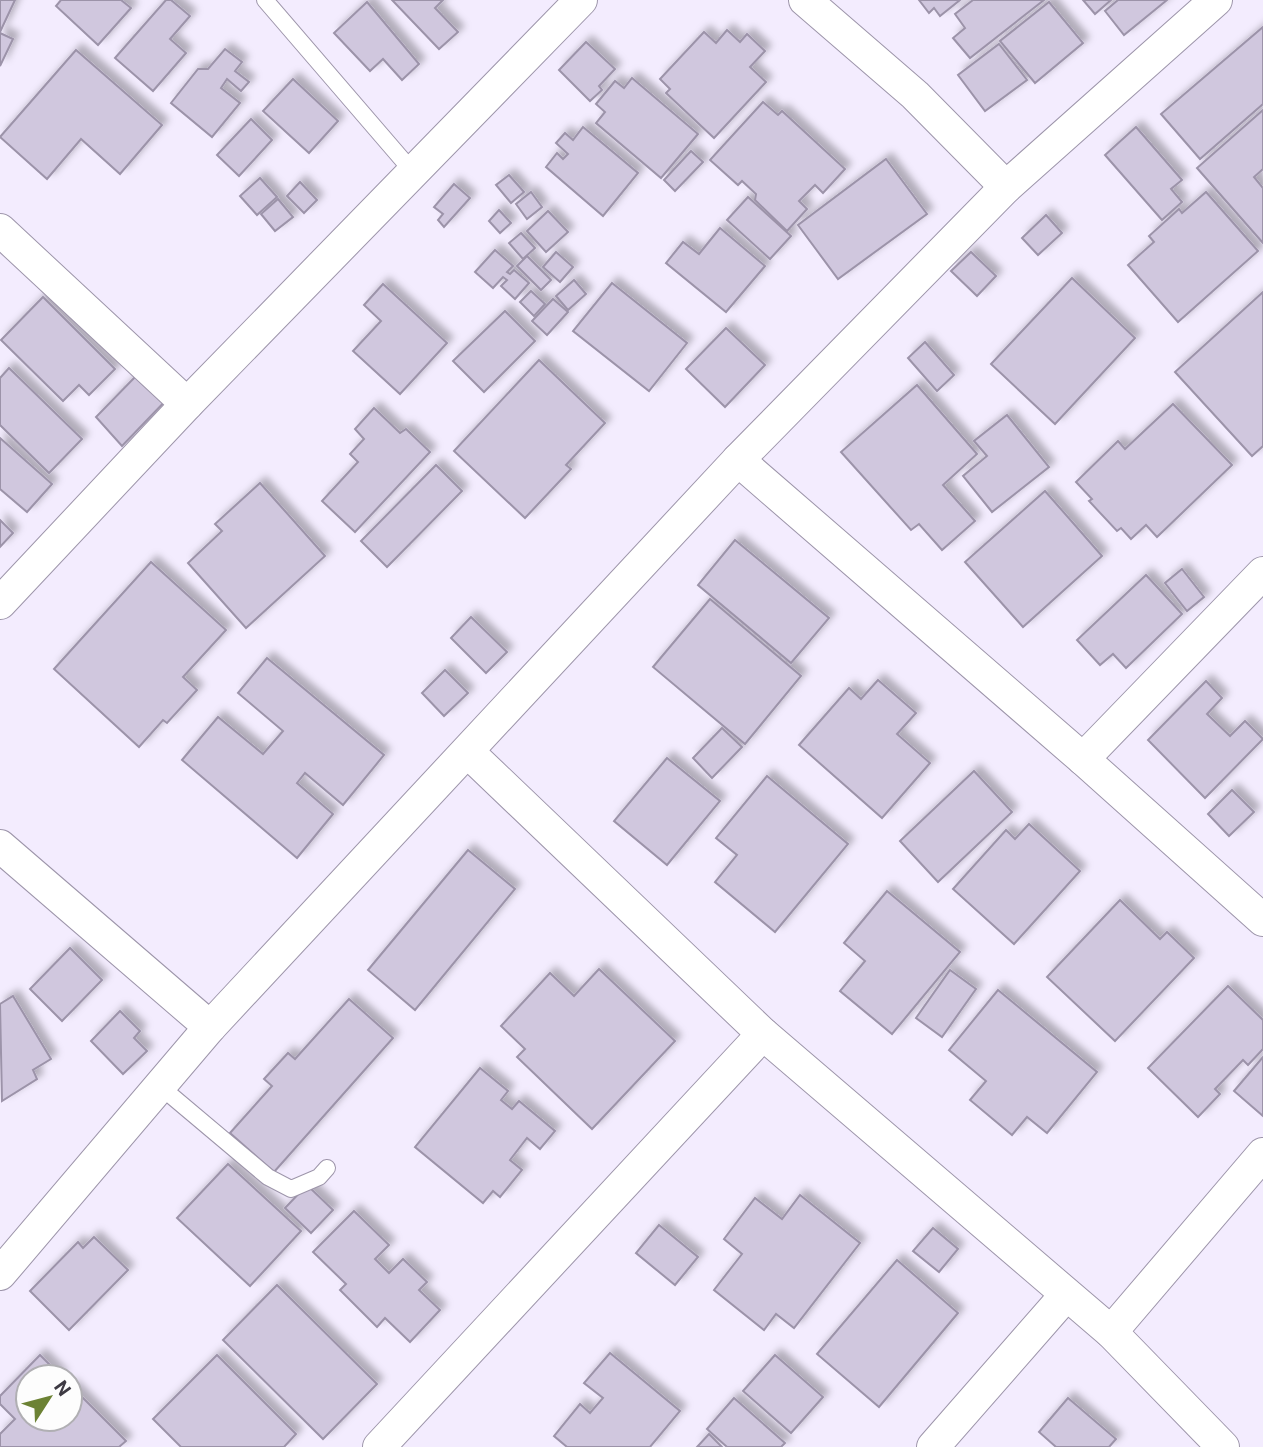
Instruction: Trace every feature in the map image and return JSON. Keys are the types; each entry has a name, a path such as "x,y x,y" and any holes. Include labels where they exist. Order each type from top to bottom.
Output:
{"street":[{"path":"0,603 187,404 581,0"},
{"path":"805,0 915,95 1006,187"},
{"path":"0,1274 210,1027 738,460 1006,187 1216,0"},
{"path":"0,230 187,404"},
{"path":"738,460 1083,759 1263,920"},
{"path":"1083,759 1263,573"},
{"path":"468,752 763,1034 1111,1332 1223,1447"},
{"path":"0,846 210,1027"},
{"path":"379,1447 763,1034"},
{"path":"1111,1332 1263,1154"},
{"path":"933,1447 1066,1295"}],"lane":[{"path":"265,0 413,172"},
{"path":"161,1087 268,1177 291,1189 319,1177 327,1168"}],"building":[{"path":"0,0 15,0 0,32"},
{"path":"61,0 121,0 131,8 98,45 56,6"},
{"path":"166,0 171,0 190,16 170,39 186,53 153,91 115,58"},
{"path":"392,0 443,0 435,8 458,32 439,49"},
{"path":"919,0 960,0 940,16 934,8 929,13"},
{"path":"973,0 1044,0 970,58 953,38 965,28 955,14"},
{"path":"1083,0 1111,0 1095,14"},
{"path":"1118,0 1167,0 1124,35 1105,11"},
{"path":"367,2 419,64 402,80 383,59 370,71 334,33"},
{"path":"1049,2 1083,43 1035,83 1000,41"},
{"path":"1263,27 1263,104 1200,159 1161,114"},
{"path":"727,30 740,42 747,34 765,51 750,67 766,82 714,138 666,93 670,89 660,79 704,32 716,43"},
{"path":"0,33 13,39 0,66"},
{"path":"586,42 615,69 599,86 602,90 590,101 559,70"},
{"path":"999,44 1027,80 985,111 958,75"},
{"path":"225,49 242,62 235,71 249,82 241,91 227,79 221,88 240,103 212,137 171,103 198,69 208,69"},
{"path":"76,50 162,125 120,174 81,139 47,179 0,137"},
{"path":"632,78 698,134 661,178 596,123 605,112 596,104 615,81 624,88"},
{"path":"293,79 338,121 309,153 263,111"},
{"path":"763,102 778,115 782,111 845,169 823,193 815,185 799,201 807,209 787,231 755,200 756,194 742,181 738,185 710,160"},
{"path":"1263,110 1263,169 1254,177 1263,188 1263,243 1197,168"},
{"path":"251,119 272,140 239,176 217,155"},
{"path":"583,127 638,173 603,216 546,167 557,153 563,159 568,154 556,143 565,133 573,140"},
{"path":"1136,127 1182,180 1171,189 1182,202 1162,220 1105,155"},
{"path":"691,151 703,162 675,191 664,180"},
{"path":"886,159 927,214 838,279 798,225"},
{"path":"509,175 524,192 511,203 496,185"},
{"path":"260,178 277,197 257,215 240,196"},
{"path":"300,182 317,200 304,213 287,196"},
{"path":"454,184 470,198 444,227 438,220 443,214 434,207"},
{"path":"531,192 542,207 527,219 516,204"},
{"path":"1206,192 1258,251 1178,322 1128,265 1154,242 1149,236 1179,209 1182,213"},
{"path":"748,197 791,236 770,259 727,220"},
{"path":"278,199 293,217 275,231 261,214"},
{"path":"499,210 511,223 500,233 489,221"},
{"path":"548,211 568,232 546,252 527,231"},
{"path":"1046,215 1062,233 1038,255 1022,238"},
{"path":"720,228 765,266 726,312 666,263 683,242 699,254"},
{"path":"521,233 535,248 523,259 509,243"},
{"path":"495,250 513,266 507,272 510,274 514,270 529,283 515,299 501,286 507,280 503,277 493,288 475,272"},
{"path":"556,252 573,267 560,282 543,267"},
{"path":"971,252 996,276 977,296 951,271"},
{"path":"527,256 551,280 541,290 517,266"},
{"path":"1072,278 1135,338 1055,424 991,364"},
{"path":"574,280 586,294 568,310 556,296"},
{"path":"612,283 687,343 649,391 573,331"},
{"path":"383,284 447,343 400,394 353,351 381,321 364,305"},
{"path":"531,291 545,304 534,316 520,302"},
{"path":"1263,292 1263,446 1252,456 1175,372"},
{"path":"43,297 115,369 89,395 79,385 63,401 1,340"},
{"path":"553,299 568,312 547,335 532,321"},
{"path":"505,311 535,341 484,392 453,361"},
{"path":"726,328 765,365 725,407 686,369"},
{"path":"925,342 954,375 937,391 908,358"},
{"path":"539,360 605,423 566,465 571,469 525,518 454,451"},
{"path":"9,368 82,439 49,473 0,425 0,378"},
{"path":"136,376 173,393 122,446 96,417"},
{"path":"917,385 977,454 943,485 975,521 942,550 919,524 911,530 841,452"},
{"path":"1173,404 1232,465 1157,537 1146,525 1131,539 1121,528 1117,531 1089,501 1092,499 1076,482 1118,441 1125,449"},
{"path":"374,408 400,433 406,429 430,452 355,532 322,501 358,462 350,454 364,439 355,429"},
{"path":"1007,415 1049,467 992,512 963,476 987,456 974,441"},
{"path":"0,438 52,484 27,512 0,489"},
{"path":"436,465 462,491 387,567 361,541"},
{"path":"260,483 325,556 246,628 188,563 222,531 215,524"},
{"path":"1045,491 1102,556 1023,627 965,562"},
{"path":"0,520 13,533 0,547"},
{"path":"735,540 829,618 791,663 698,585"},
{"path":"151,562 226,630 183,677 197,690 167,723 163,720 139,747 54,669"},
{"path":"1182,569 1204,597 1187,611 1165,583"},
{"path":"1146,575 1182,614 1126,668 1113,654 1100,665 1077,640"},
{"path":"710,599 801,676 745,744 653,667"},
{"path":"471,617 507,652 486,673 451,638"},
{"path":"267,658 384,755 343,805 305,773 297,783 333,814 297,858 182,760 218,717 263,754 283,731 238,693"},
{"path":"445,670 468,693 444,716 422,693"},
{"path":"878,680 916,713 897,734 930,763 882,818 799,745 849,688 861,699"},
{"path":"1206,681 1222,698 1207,714 1230,736 1245,721 1263,739 1205,798 1148,740"},
{"path":"722,728 742,747 712,778 693,758"},
{"path":"667,758 720,801 667,865 614,821"},
{"path":"974,771 1012,812 938,882 900,841"},
{"path":"767,776 848,844 775,932 715,882 737,855 716,838"},
{"path":"1232,790 1254,812 1229,836 1208,814"},
{"path":"1029,824 1080,871 1014,944 953,889 1006,830 1015,839"},
{"path":"468,850 515,889 415,1010 368,970"},
{"path":"887,891 960,952 892,1034 840,991 865,961 844,943"},
{"path":"1120,900 1160,939 1167,932 1194,958 1115,1041 1047,977"},
{"path":"70,948 102,980 62,1021 30,989"},
{"path":"599,969 675,1041 592,1129 517,1057 525,1049 501,1026 550,973 574,996"},
{"path":"950,970 976,989 942,1037 916,1018"},
{"path":"1228,986 1263,1020 1263,1049 1248,1065 1243,1060 1215,1089 1220,1094 1198,1117 1148,1068"},
{"path":"998,990 1097,1072 1047,1133 1027,1117 1012,1135 970,1100 986,1081 949,1050"},
{"path":"13,996 51,1059 33,1070 37,1079 2,1101 0,1004"},
{"path":"349,999 393,1038 274,1172 230,1133 272,1086 264,1079 288,1053 295,1059"},
{"path":"120,1011 140,1031 134,1038 147,1051 123,1074 91,1041"},
{"path":"1263,1057 1263,1116 1234,1091"},
{"path":"480,1068 508,1091 501,1100 512,1109 519,1101 555,1131 540,1149 527,1138 510,1160 522,1170 500,1197 493,1191 483,1203 415,1147"},
{"path":"228,1164 301,1231 250,1286 177,1218"},
{"path":"307,1185 333,1210 311,1233 285,1208"},
{"path":"800,1195 860,1243 794,1328 776,1314 764,1330 714,1290 742,1254 724,1239 755,1198 782,1219"},
{"path":"354,1211 389,1245 375,1259 389,1273 403,1259 427,1282 419,1290 440,1310 410,1342 385,1318 377,1327 340,1290 346,1284 313,1252"},
{"path":"659,1225 698,1257 675,1285 636,1253"},
{"path":"933,1228 958,1249 939,1272 913,1251"},
{"path":"94,1237 128,1270 69,1330 30,1291 78,1242 83,1248"},
{"path":"897,1260 958,1313 879,1407 817,1354"},
{"path":"277,1285 377,1384 323,1439 223,1340"},
{"path":"610,1353 680,1411 650,1447 567,1447 554,1436 580,1404 590,1413 603,1398 584,1383"},
{"path":"40,1355 48,1363 32,1363"},
{"path":"217,1355 296,1434 284,1447 181,1447 153,1419"},
{"path":"775,1355 823,1397 791,1433 743,1391"},
{"path":"14,1382 14,1418 0,1404 0,1396"},
{"path":"734,1398 785,1443 781,1447 727,1447 707,1429"},
{"path":"1068,1398 1116,1439 1109,1447 1056,1447 1039,1432"},
{"path":"84,1399 126,1441 119,1447 0,1447 0,1434 14,1420 14,1433 84,1433"},
{"path":"709,1434 722,1447 697,1447"}]}
